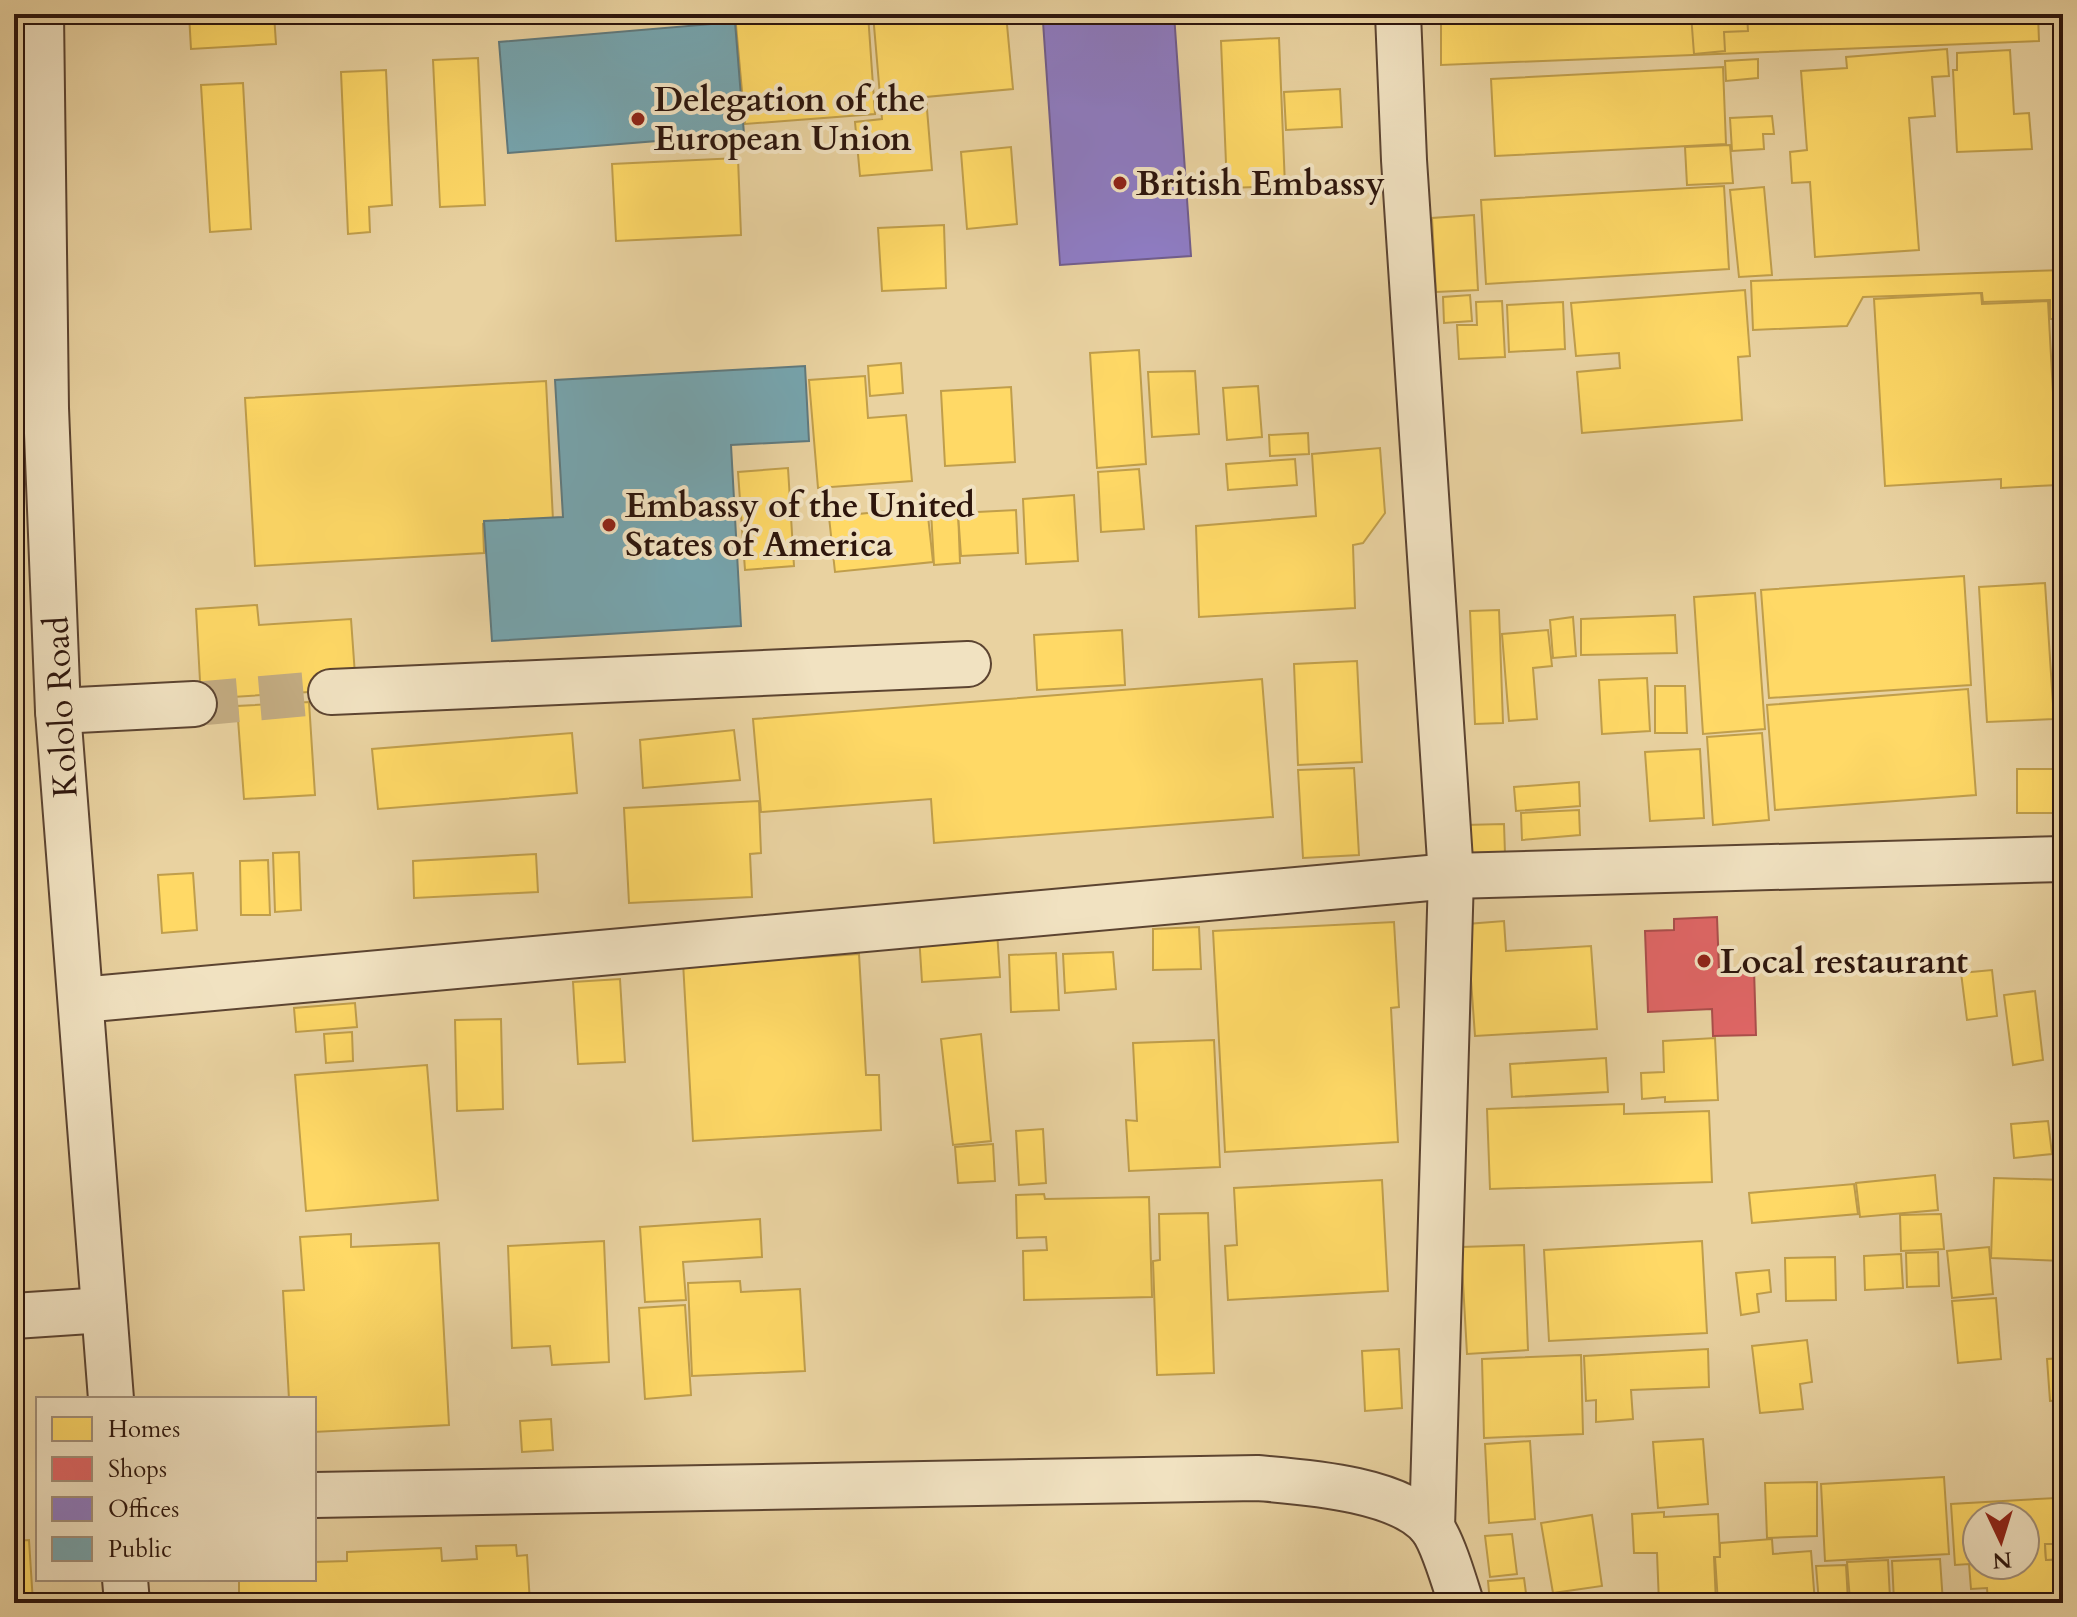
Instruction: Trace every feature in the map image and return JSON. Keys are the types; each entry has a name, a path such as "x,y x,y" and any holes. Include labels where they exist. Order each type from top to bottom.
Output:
{"street":[{"name":"Kololo Road","path":"41,14 30,410 58,711 111,1397"},
{"path":"1398,14 1404,160 1451,876 1432,1528 1461,1603"},
{"path":"331,692 968,664"},
{"path":"58,711 194,704"},
{"path":"81,1000 1451,876 2063,859"},
{"path":"14,1316 104,1310"},
{"path":"316,1495 1257,1478 1335,1484 1400,1506 1432,1528"},
{"path":"125,1581 127,1603"}],"building: Homes":[{"path":"189,14 274,14 276,44 191,49"},
{"path":"735,14 868,14 875,114 745,124"},
{"path":"873,14 1006,14 1013,89 926,97 932,170 860,176 855,122 882,119"},
{"path":"1441,14 2038,14 2039,41 1441,65"},
{"path":"1691,14 1747,14 1748,31 1724,32 1725,51 1694,54"},
{"path":"1279,38 1285,186 1227,188 1221,41"},
{"path":"1947,49 1949,76 1932,77 1935,116 1909,118 1919,250 1815,257 1810,182 1792,183 1790,152 1807,150 1801,71 1847,68 1846,57"},
{"path":"2010,50 2014,114 2029,113 2032,149 1957,152 1953,70 1957,70 1957,53"},
{"path":"478,58 485,205 440,207 433,60"},
{"path":"1758,59 1758,78 1726,81 1725,61"},
{"path":"1723,67 1726,144 1495,156 1491,79"},
{"path":"386,70 392,205 369,207 370,232 348,234 341,72"},
{"path":"243,83 251,229 210,232 201,85"},
{"path":"1340,89 1342,127 1286,130 1284,92"},
{"path":"1772,116 1774,134 1763,134 1764,149 1732,151 1730,118"},
{"path":"1730,145 1733,183 1687,185 1685,147"},
{"path":"1011,147 1017,224 967,229 961,152"},
{"path":"738,158 741,235 616,241 612,164"},
{"path":"1724,186 1729,269 1486,284 1481,200"},
{"path":"1764,187 1772,275 1739,277 1730,190"},
{"path":"1474,215 1478,290 1436,292 1432,218"},
{"path":"944,225 946,288 882,291 878,228"},
{"path":"2063,270 2063,319 2050,319 2050,300 1983,302 1982,293 1863,297 1847,326 1753,330 1751,281"},
{"path":"1745,290 1750,356 1738,357 1742,420 1582,433 1577,372 1620,368 1619,353 1576,356 1571,303"},
{"path":"1981,293 1982,304 2048,301 2058,485 2001,488 2001,479 1885,486 1874,299"},
{"path":"1470,295 1472,321 1444,323 1443,297"},
{"path":"1502,301 1505,357 1459,359 1457,325 1477,325 1476,302"},
{"path":"1563,302 1565,349 1509,352 1507,305"},
{"path":"2054,323 2063,323 2063,379 2057,380"},
{"path":"1139,350 1146,464 1097,468 1090,353"},
{"path":"901,363 903,393 870,396 868,366"},
{"path":"1195,371 1199,434 1152,437 1148,372"},
{"path":"865,376 868,418 906,415 912,481 818,488 809,380"},
{"path":"546,381 553,520 483,524 484,553 255,566 245,398"},
{"path":"1258,386 1262,437 1227,440 1223,388"},
{"path":"1011,387 1015,462 945,466 941,391"},
{"path":"1308,433 1309,454 1270,456 1269,435"},
{"path":"1380,448 1385,513 1363,543 1353,545 1355,608 1199,617 1196,526 1316,516 1312,454"},
{"path":"1295,459 1297,485 1228,490 1226,464"},
{"path":"788,468 794,566 745,570 738,472"},
{"path":"1139,469 1144,529 1101,532 1098,472"},
{"path":"1074,495 1078,561 1026,564 1023,499"},
{"path":"927,507 933,562 835,572 829,517"},
{"path":"958,509 960,563 934,565 931,511"},
{"path":"1016,510 1018,553 961,556 958,513"},
{"path":"1964,576 1971,685 1769,698 1761,590"},
{"path":"2045,583 2054,719 1987,722 1979,587"},
{"path":"1755,593 1765,729 1703,734 1694,597"},
{"path":"257,605 259,625 351,619 356,689 201,699 196,609"},
{"path":"1499,610 1503,723 1475,724 1470,611"},
{"path":"1675,615 1677,653 1581,655 1581,619"},
{"path":"1573,617 1576,656 1553,658 1550,620"},
{"path":"1122,630 1125,685 1037,690 1034,635"},
{"path":"1548,630 1552,666 1533,668 1537,719 1509,721 1502,634"},
{"path":"1357,661 1362,762 1298,765 1294,664"},
{"path":"1647,678 1650,731 1602,734 1599,680"},
{"path":"1262,679 1273,817 934,843 931,799 761,812 753,719"},
{"path":"1655,686 1685,686 1687,733 1655,733"},
{"path":"1968,689 1976,795 1775,810 1767,705"},
{"path":"309,702 315,795 244,799 237,706"},
{"path":"734,730 740,780 643,788 640,740"},
{"path":"572,733 577,793 378,809 372,749"},
{"path":"1762,733 1769,820 1713,825 1707,737"},
{"path":"1700,749 1704,818 1650,821 1645,752"},
{"path":"1354,768 1359,855 1303,858 1298,770"},
{"path":"2017,769 2063,769 2063,813 2017,813"},
{"path":"1579,782 1580,806 1516,811 1514,787"},
{"path":"759,801 761,853 750,854 752,897 629,903 624,808"},
{"path":"1579,810 1580,835 1522,840 1521,813"},
{"path":"1504,824 1505,854 1465,855 1464,825"},
{"path":"299,852 301,910 275,912 273,853"},
{"path":"536,854 538,892 414,898 413,861"},
{"path":"268,860 270,915 241,915 240,861"},
{"path":"193,873 197,930 162,933 158,875"},
{"path":"1504,921 1506,951 1591,946 1597,1029 1475,1036 1467,924"},
{"path":"1394,922 1399,1007 1391,1008 1398,1142 1225,1152 1213,931"},
{"path":"1199,927 1201,969 1153,970 1153,929"},
{"path":"997,931 1000,977 922,982 919,935"},
{"path":"804,948 804,958 859,954 866,1075 879,1075 881,1130 693,1141 683,962"},
{"path":"1113,952 1116,989 1065,993 1063,954"},
{"path":"1056,953 1059,1010 1011,1012 1009,955"},
{"path":"1992,970 1997,1016 1967,1020 1961,973"},
{"path":"620,979 625,1062 578,1064 573,982"},
{"path":"2035,991 2043,1060 2013,1065 2004,995"},
{"path":"355,1003 357,1027 296,1032 294,1008"},
{"path":"501,1019 503,1109 457,1111 455,1020"},
{"path":"352,1032 353,1061 326,1063 324,1034"},
{"path":"981,1034 991,1141 953,1145 941,1039"},
{"path":"1715,1038 1718,1100 1665,1102 1665,1097 1642,1099 1641,1073 1664,1072 1663,1041"},
{"path":"1214,1040 1220,1167 1129,1171 1126,1120 1137,1121 1133,1043"},
{"path":"1606,1058 1608,1092 1512,1097 1510,1064"},
{"path":"427,1065 438,1200 306,1211 295,1075"},
{"path":"1624,1104 1624,1114 1709,1111 1712,1182 1490,1189 1487,1109"},
{"path":"2048,1121 2052,1154 2014,1158 2011,1124"},
{"path":"1043,1129 1046,1183 1019,1185 1016,1131"},
{"path":"993,1144 995,1181 958,1183 955,1147"},
{"path":"1935,1175 1938,1210 1860,1217 1856,1183"},
{"path":"1994,1178 2063,1180 2063,1261 1991,1258"},
{"path":"1382,1180 1388,1291 1228,1300 1225,1246 1237,1245 1234,1188"},
{"path":"1854,1184 1858,1214 1752,1223 1749,1193"},
{"path":"1044,1194 1045,1199 1149,1197 1152,1297 1024,1300 1023,1251 1047,1250 1046,1237 1017,1238 1016,1195"},
{"path":"1208,1213 1214,1373 1157,1375 1153,1261 1160,1260 1159,1214"},
{"path":"1941,1214 1944,1249 1901,1251 1900,1215"},
{"path":"760,1219 762,1257 683,1262 686,1300 645,1302 640,1227"},
{"path":"351,1234 351,1247 439,1243 449,1425 316,1432 316,1397 289,1397 283,1291 304,1290 300,1237"},
{"path":"604,1241 609,1362 552,1365 550,1346 512,1348 508,1246"},
{"path":"1702,1241 1707,1333 1549,1341 1544,1250"},
{"path":"1524,1245 1528,1350 1467,1354 1461,1247"},
{"path":"1989,1247 1993,1294 1952,1298 1947,1251"},
{"path":"1938,1252 1939,1286 1907,1287 1906,1253"},
{"path":"1901,1254 1903,1288 1865,1290 1864,1256"},
{"path":"1835,1257 1836,1300 1786,1301 1785,1258"},
{"path":"1769,1270 1771,1292 1757,1294 1759,1312 1741,1315 1736,1273"},
{"path":"740,1281 741,1292 800,1289 805,1371 692,1376 688,1283"},
{"path":"1996,1298 2001,1359 1958,1363 1952,1301"},
{"path":"685,1305 691,1395 645,1399 639,1308"},
{"path":"1807,1340 1812,1382 1800,1384 1803,1409 1760,1413 1752,1346"},
{"path":"1399,1349 1402,1408 1365,1411 1362,1351"},
{"path":"1708,1349 1709,1387 1631,1390 1633,1419 1596,1422 1596,1400 1586,1401 1584,1356"},
{"path":"1581,1355 1583,1434 1484,1438 1482,1359"},
{"path":"2063,1358 2063,1400 2050,1401 2047,1359"},
{"path":"14,1386 20,1386 23,1434 17,1434 20,1476 14,1476"},
{"path":"551,1419 553,1450 522,1452 520,1421"},
{"path":"1703,1439 1708,1504 1658,1508 1653,1442"},
{"path":"1530,1441 1535,1519 1489,1523 1485,1444"},
{"path":"1944,1477 1949,1554 1825,1561 1821,1484"},
{"path":"1817,1482 1817,1536 1767,1538 1765,1483"},
{"path":"2056,1498 2056,1503 2063,1502 2063,1544 2045,1544 2046,1560 2063,1559 2063,1603 1988,1603 1987,1588 1971,1589 1970,1581 2041,1581 2041,1501 2004,1501"},
{"path":"1961,1503 1961,1565 1955,1565 1951,1504"},
{"path":"1664,1512 1664,1517 1718,1514 1720,1557 1714,1557 1716,1603 1659,1603 1657,1553 1634,1553 1632,1514"},
{"path":"1592,1515 1602,1586 1553,1593 1541,1523"},
{"path":"1512,1534 1517,1574 1490,1577 1485,1536"},
{"path":"1772,1539 1773,1554 1811,1551 1815,1603 1718,1603 1715,1557 1720,1557 1720,1543"},
{"path":"29,1540 33,1603 14,1603 14,1541"},
{"path":"2045,1544 2063,1544 2063,1559 2046,1560"},
{"path":"516,1545 517,1556 527,1555 530,1603 259,1603 258,1593 239,1594 239,1581 316,1581 316,1562 347,1561 347,1552 441,1548 442,1561 477,1559 476,1546"},
{"path":"1940,1559 1943,1603 1884,1603 1894,1601 1892,1561"},
{"path":"1888,1560 1890,1598 1850,1601 1847,1562"},
{"path":"1846,1565 1848,1601 1819,1603 1816,1566"},
{"path":"1524,1578 1527,1601 1490,1603 1488,1581"}],"building: Shops":[{"path":"1717,917 1719,970 1754,969 1756,1035 1713,1036 1712,1009 1648,1012 1645,931 1674,930 1674,919"}],"building: Offices":[{"path":"1076,14 1174,14 1191,256 1060,265 1043,22 1077,19"}],"building: Public":[{"path":"735,22 744,134 508,153 499,42"},
{"path":"805,366 809,441 731,445 741,626 492,641 484,521 563,517 555,380"}],"tunnel":[{"path":"194,704 331,692"}],"place":[{"name":"Delegation of the European Union","path":"638,119"},
{"name":"British Embassy","path":"1120,183"},
{"name":"Embassy of the United States of America","path":"609,525"},
{"name":"Local restaurant","path":"1704,961"}]}
